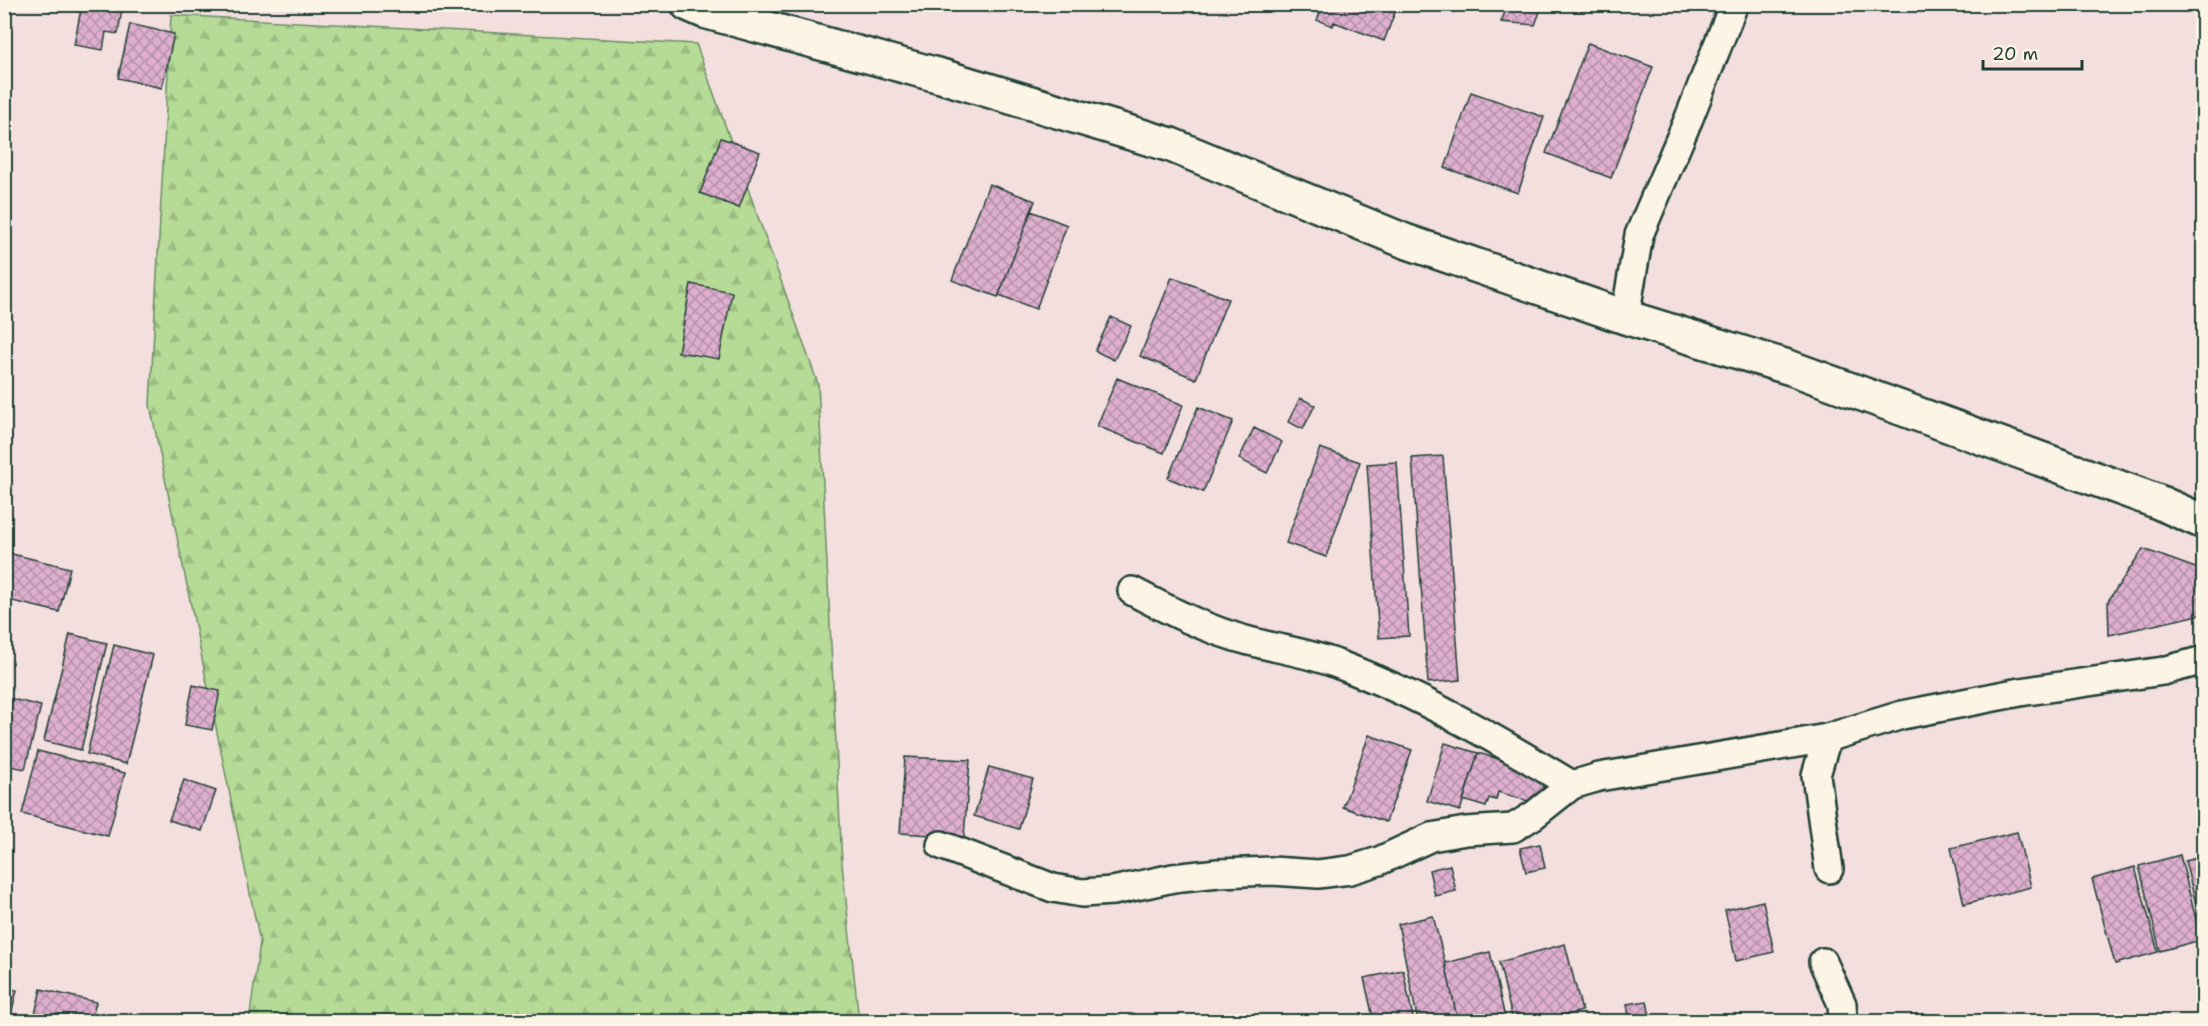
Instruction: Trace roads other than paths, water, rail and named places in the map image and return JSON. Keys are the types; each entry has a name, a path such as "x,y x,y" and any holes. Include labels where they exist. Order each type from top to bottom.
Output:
{"street":[{"path":"1625,317 1639,235 1734,4"},
{"path":"699,7 1171,145 1405,241 1625,317 1791,368 2156,501 2204,522"},
{"path":"1132,591 1192,622 1247,641 1334,663 1395,687 1480,730 1572,784"},
{"path":"941,845 1053,888 1082,893 1113,891 1173,878 1218,873 1272,871 1318,874 1350,870 1378,861 1431,837 1466,831 1513,828 1534,815 1572,784 1599,777 1827,738 1902,715 2020,692 2163,670 2204,660"},
{"path":"1827,738 1816,775 1829,869"},
{"path":"1823,962 1842,1004 1843,1022"}]}
